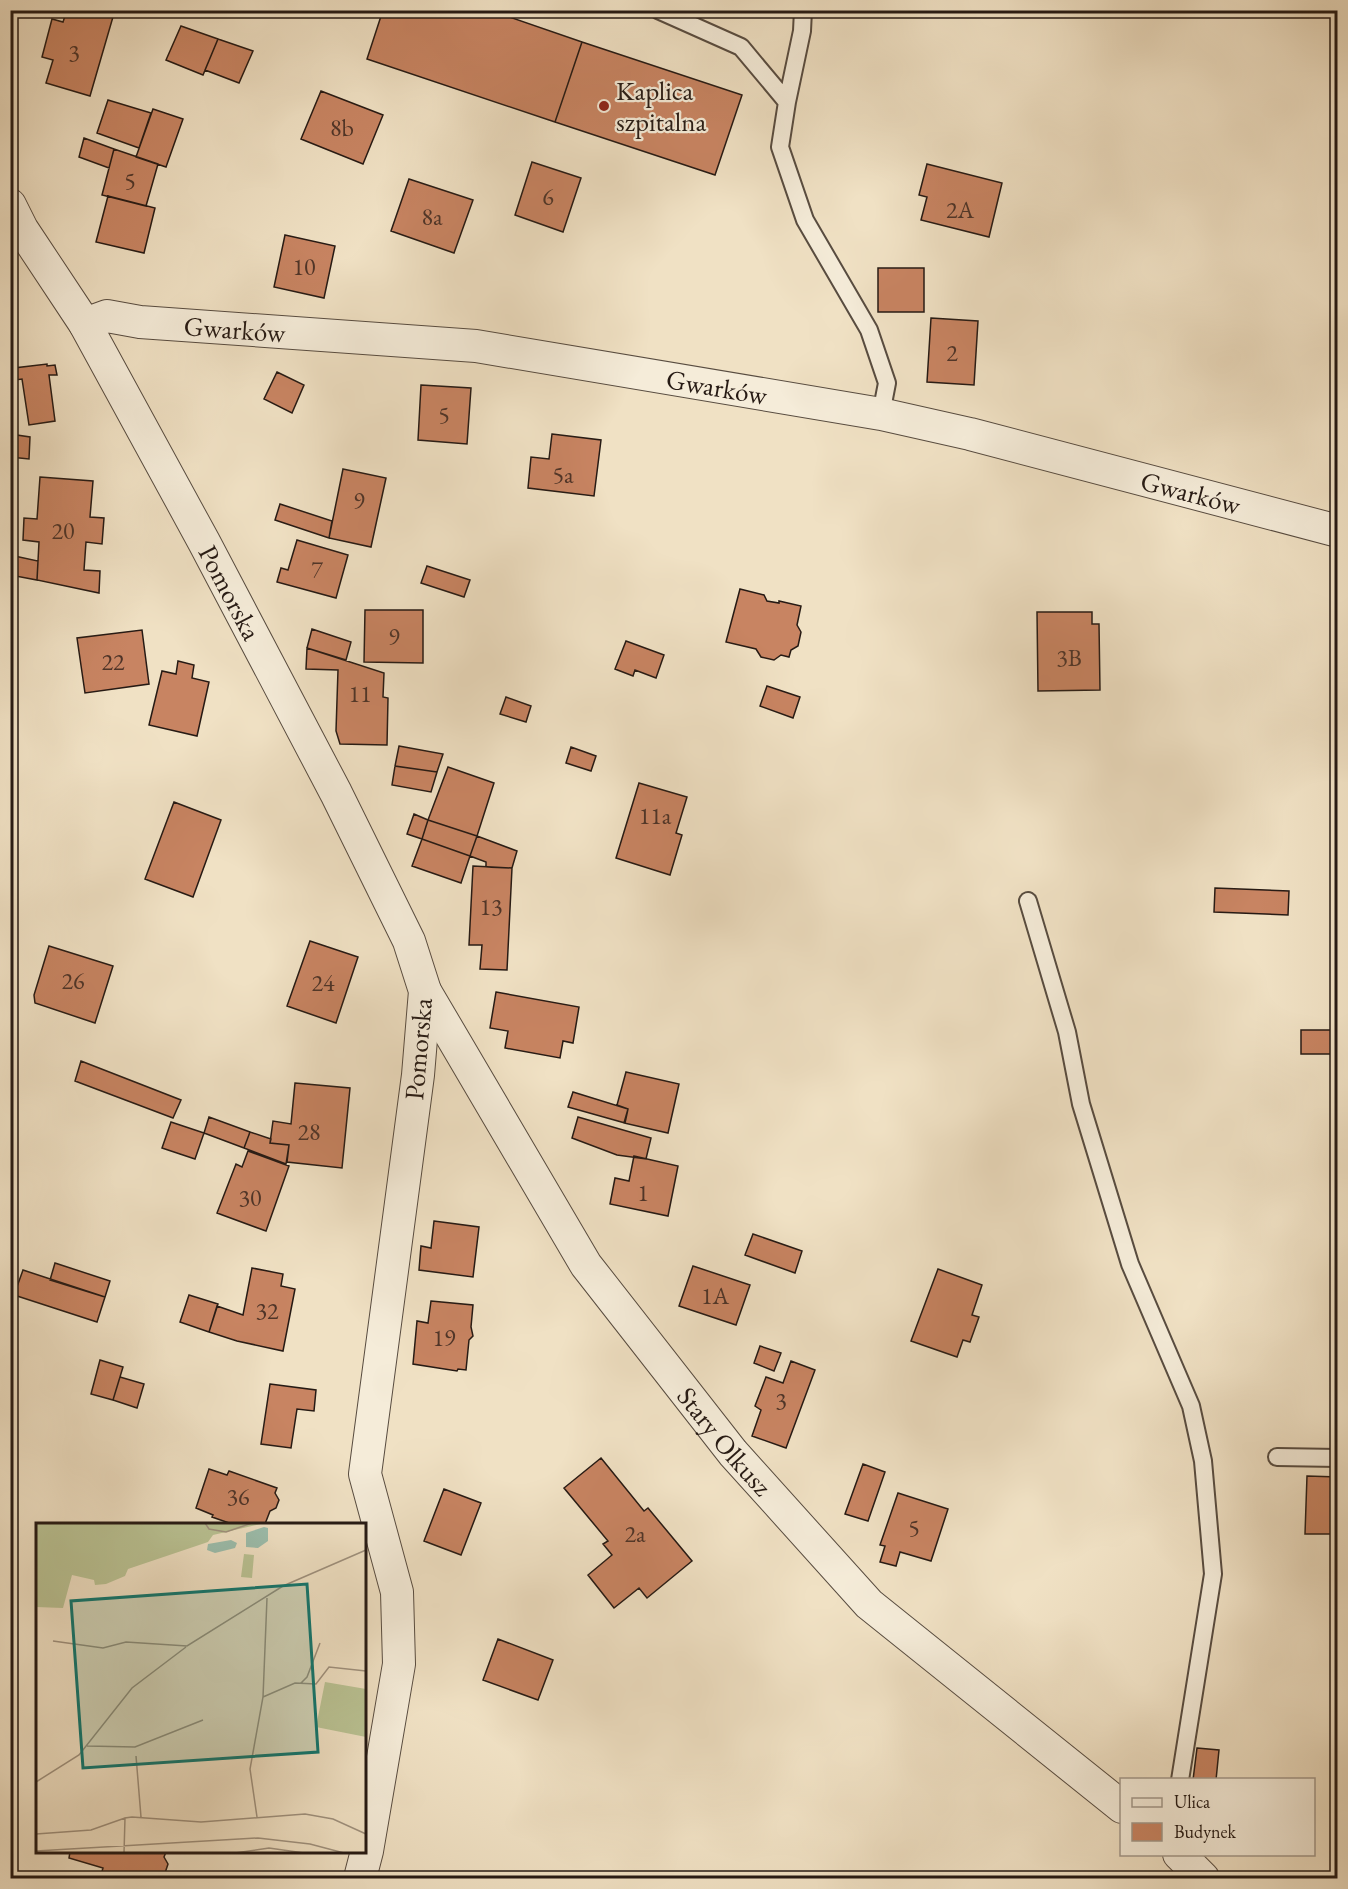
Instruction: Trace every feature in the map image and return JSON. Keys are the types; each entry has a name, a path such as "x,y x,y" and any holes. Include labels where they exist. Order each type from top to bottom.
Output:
{"street":[{"name":"Pomorska","path":"10,206 22,229 85,324 204,542 336,793 409,941 425,991 418,1075 365,1474 397,1592 399,1664 367,1851 360,1878"},
{"name":"Gwarków","path":"85,324 107,316 140,322 476,346 881,414 1338,531"},
{"name":"Stary Olkusz","path":"425,991 586,1265 733,1453 869,1604 1120,1805"},
{"path":"1181,1856 1203,1878"}],"lane":[{"path":"658,10 741,47 787,102"},
{"path":"804,10 780,147 805,219 869,330 887,383 881,414"},
{"path":"1028,901 1067,1032 1081,1104 1130,1264 1191,1406 1203,1461 1213,1574 1180,1778"},
{"path":"1277,1457 1338,1458"}],"building":[{"path":"67,10 115,10 90,96 46,83 53,60 42,57 52,19 63,22"},
{"path":"383,10 489,10 582,42 555,122 367,59"},
{"path":"181,26 218,39 203,75 166,60"},
{"path":"218,39 253,51 239,83 205,70"},
{"path":"582,42 742,95 715,175 555,122"},
{"path":"321,91 383,115 363,164 301,139"},
{"path":"108,100 151,113 139,148 97,133"},
{"path":"153,109 183,119 166,167 136,157"},
{"path":"84,138 114,149 109,168 79,157"},
{"path":"114,149 158,164 146,206 102,195"},
{"path":"532,162 581,178 563,232 515,215"},
{"path":"927,164 1002,183 989,237 921,220 927,197 919,195"},
{"path":"409,179 473,200 454,253 391,231"},
{"path":"108,196 155,208 144,253 96,242"},
{"path":"285,235 335,246 324,298 274,287"},
{"path":"878,268 924,268 924,312 878,312"},
{"path":"931,318 978,321 974,385 927,382"},
{"path":"47,364 47,366 55,365 57,375 49,375 55,421 29,425 22,379 15,380 14,368"},
{"path":"277,372 304,385 292,413 264,399"},
{"path":"421,385 471,388 467,444 418,440"},
{"path":"10,434 30,437 29,459 10,457"},
{"path":"552,434 601,440 594,496 528,488 531,457 549,459"},
{"path":"343,469 386,478 371,547 329,538"},
{"path":"40,477 93,481 90,517 104,518 102,544 86,542 84,570 100,571 99,593 37,580 39,542 23,540 24,518 37,519"},
{"path":"280,504 332,521 329,538 275,520"},
{"path":"297,540 348,555 336,598 277,582 281,568 288,570"},
{"path":"10,555 38,561 37,580 10,575"},
{"path":"427,566 470,580 464,597 421,583"},
{"path":"740,589 764,595 767,601 801,606 797,625 801,632 798,646 791,650 789,657 781,655 774,660 761,657 756,649 726,642"},
{"path":"365,610 423,610 423,663 364,662"},
{"path":"1037,612 1092,612 1092,624 1099,624 1100,690 1038,691"},
{"path":"312,629 351,642 346,660 307,648"},
{"path":"142,630 149,684 85,693 77,638"},
{"path":"626,641 664,655 656,678 635,670 633,676 615,669"},
{"path":"307,648 384,673 383,697 388,698 387,745 340,744 336,731 338,670 306,669"},
{"path":"178,661 194,665 192,678 209,682 197,736 149,725 162,671 176,674"},
{"path":"767,686 800,697 793,718 760,706"},
{"path":"506,697 531,706 526,722 500,714"},
{"path":"399,746 443,754 437,772 395,766"},
{"path":"571,747 596,756 591,771 566,763"},
{"path":"395,766 437,772 431,792 392,785"},
{"path":"448,767 494,783 477,836 428,820"},
{"path":"639,783 687,797 676,833 682,835 670,875 616,858"},
{"path":"174,802 221,820 193,897 145,879"},
{"path":"414,814 428,820 422,839 407,834"},
{"path":"428,820 477,836 470,856 422,839"},
{"path":"477,836 517,851 512,868 486,867 486,862 470,856"},
{"path":"422,839 470,856 461,883 412,866"},
{"path":"473,866 512,868 507,970 480,969 482,945 469,945"},
{"path":"1215,888 1289,891 1288,915 1214,912"},
{"path":"310,941 358,957 336,1023 287,1006"},
{"path":"49,946 113,966 95,1023 35,1003 34,995"},
{"path":"496,992 579,1007 573,1043 563,1041 560,1058 505,1048 508,1031 490,1028"},
{"path":"1301,1030 1338,1030 1338,1054 1301,1054"},
{"path":"81,1061 181,1100 173,1118 75,1081"},
{"path":"626,1072 679,1084 668,1133 624,1123 628,1109 617,1105"},
{"path":"295,1083 350,1088 342,1168 287,1162 289,1145 270,1143 273,1121 291,1124"},
{"path":"573,1092 628,1109 625,1123 568,1107"},
{"path":"209,1117 250,1132 244,1148 204,1133"},
{"path":"578,1117 651,1138 646,1159 617,1155 572,1138"},
{"path":"171,1122 204,1133 195,1159 162,1148"},
{"path":"250,1132 271,1139 270,1143 289,1145 286,1164 244,1148"},
{"path":"248,1151 289,1166 266,1231 217,1213 236,1164 242,1167"},
{"path":"634,1156 678,1166 668,1216 610,1204 615,1178 629,1181"},
{"path":"434,1221 479,1227 473,1277 419,1270 421,1246 431,1248"},
{"path":"753,1234 802,1251 795,1273 745,1255"},
{"path":"55,1263 110,1281 105,1297 50,1280"},
{"path":"693,1266 750,1285 736,1325 679,1306"},
{"path":"252,1268 283,1274 281,1286 295,1289 283,1351 209,1332 217,1306 243,1315"},
{"path":"938,1269 982,1285 972,1315 979,1317 970,1342 963,1340 957,1357 911,1341"},
{"path":"23,1270 105,1297 97,1322 14,1295"},
{"path":"189,1295 218,1304 209,1332 180,1322"},
{"path":"431,1301 473,1305 471,1327 473,1336 469,1340 466,1370 458,1369 457,1371 413,1364 417,1321 428,1323"},
{"path":"760,1346 781,1353 774,1371 754,1363"},
{"path":"100,1360 123,1367 113,1400 91,1394"},
{"path":"791,1361 815,1370 786,1448 752,1436 761,1410 755,1406 766,1377 783,1383"},
{"path":"120,1377 144,1384 137,1408 113,1400"},
{"path":"270,1384 316,1390 314,1411 297,1409 291,1448 261,1444"},
{"path":"601,1458 644,1511 648,1508 692,1561 647,1598 639,1588 614,1608 588,1575 612,1555 603,1544 608,1541 564,1488"},
{"path":"863,1464 885,1472 868,1521 845,1514"},
{"path":"209,1469 227,1475 229,1471 277,1488 275,1493 279,1500 276,1508 270,1511 265,1523 229,1523 196,1508"},
{"path":"1307,1476 1338,1477 1338,1534 1305,1534"},
{"path":"444,1489 481,1503 461,1555 424,1541"},
{"path":"898,1493 948,1509 931,1561 900,1552 896,1566 880,1562 885,1546 880,1545"},
{"path":"498,1639 553,1660 538,1700 483,1680"},
{"path":"1197,1748 1219,1750 1216,1778 1193,1778"},
{"path":"70,1853 166,1853 164,1857 168,1864 165,1873 158,1878 139,1874 137,1878 100,1878 103,1868 69,1858"}],"place":[{"name":"Kaplica szpitalna","path":"604,106"}]}
